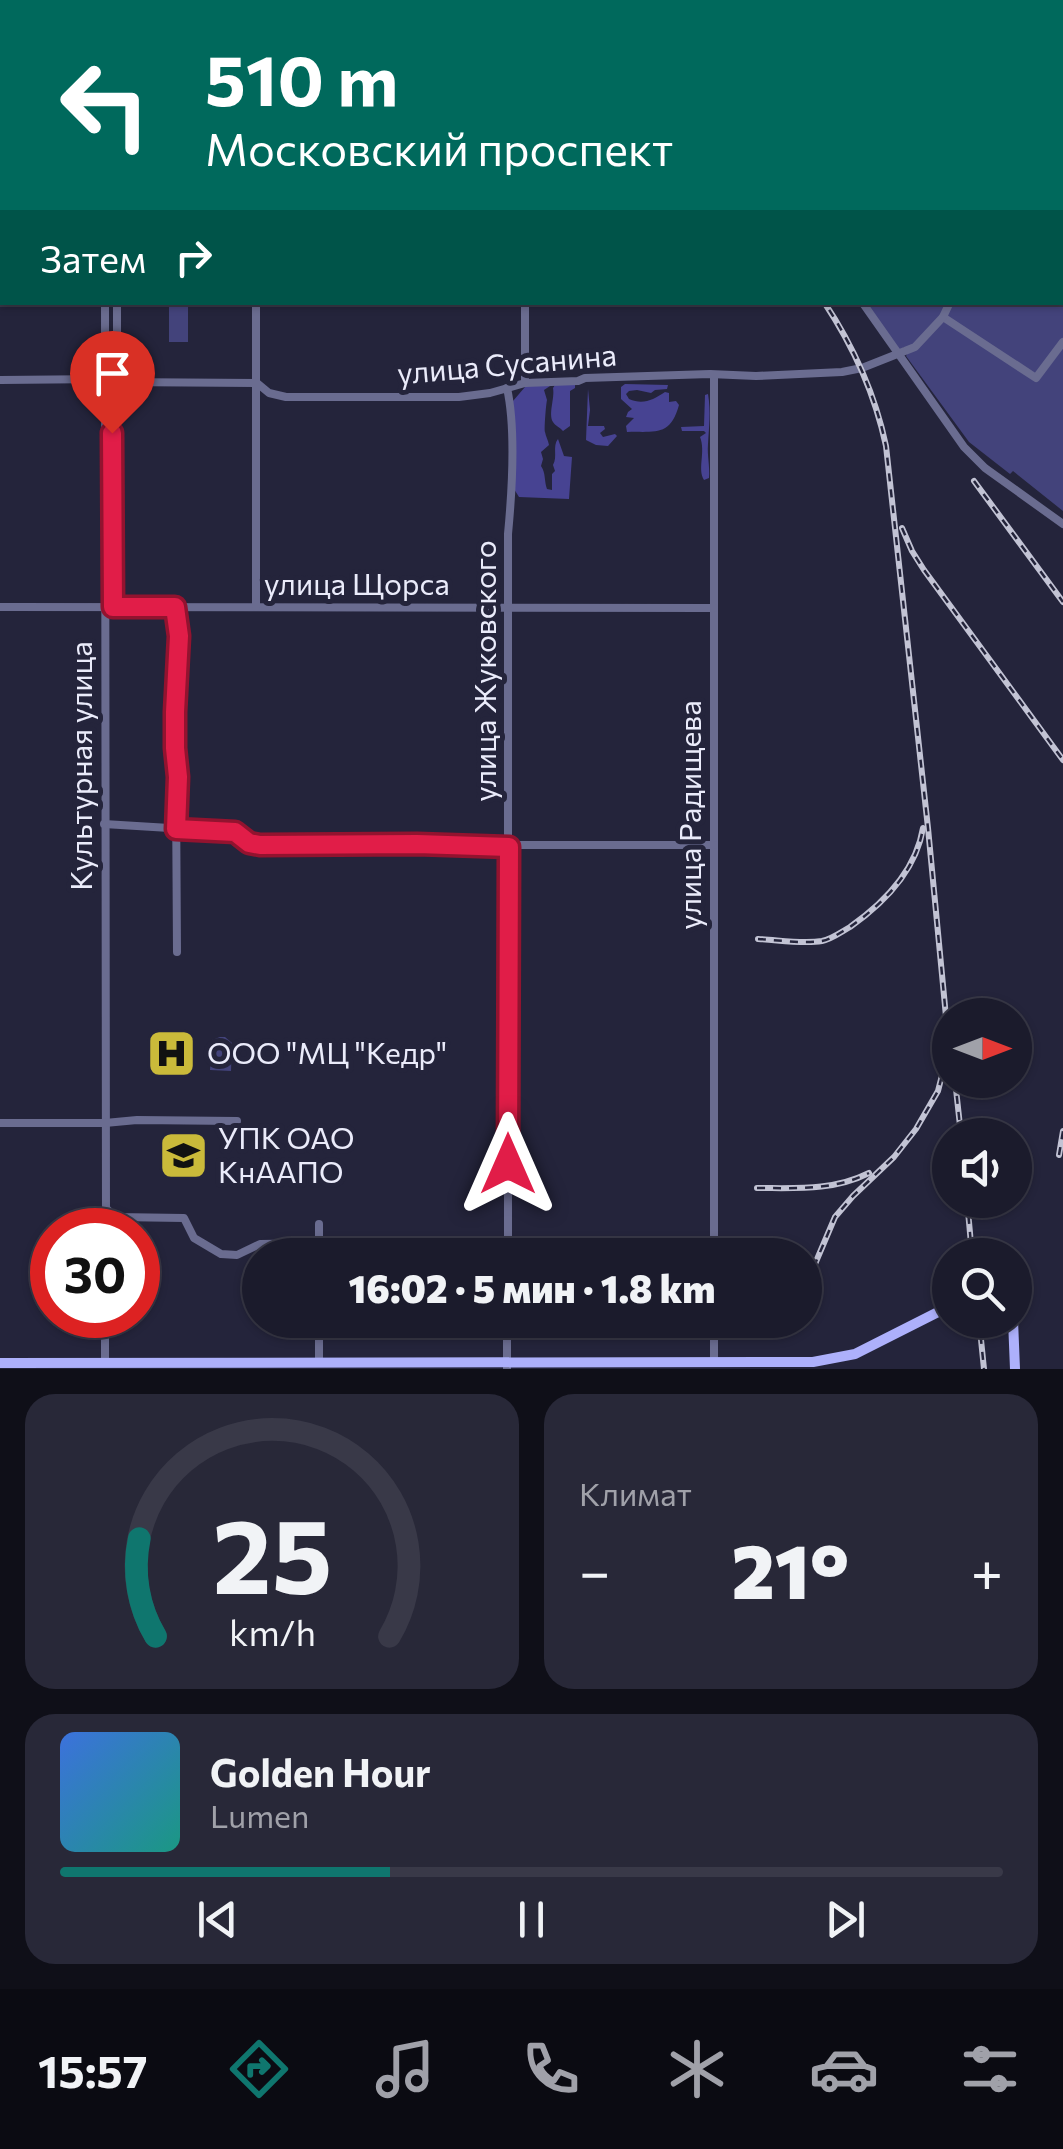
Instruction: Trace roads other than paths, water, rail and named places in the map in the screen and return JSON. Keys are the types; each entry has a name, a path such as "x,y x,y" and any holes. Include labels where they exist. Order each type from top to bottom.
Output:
{"main road":[{"path":"0,1363 793,1363 837,1359 874,1346 932,1315"},
{"path":"1014,1338 1016,1369"}],"street":[{"name":"Культурная улица","path":"105,305 109,381 104,824 106,1208"},
{"name":"Культурная улица","path":"109,381 116,367 117,305"},
{"path":"256,305 256,608"},
{"path":"525,305 525,383"},
{"path":"864,305 964,447 985,468 1063,524"},
{"name":"улица Сусанина","path":"0,380 257,384 269,393 286,397 459,396 525,383 585,378 842,372 915,347 948,305"},
{"path":"942,317 1036,378 1063,342"},
{"name":"улица Радищева","path":"714,375 714,1238"},
{"name":"улица Жуковского","path":"507,388 512,446 508,534 508,1238"},
{"name":"улица Щорса","path":"0,607 714,608"},
{"path":"175,607 179,636 175,712 177,952"},
{"path":"104,824 235,832 249,843 260,845 714,845"},
{"path":"0,1124 238,1121"},
{"path":"160,1218 184,1218 194,1238 221,1254 242,1253"},
{"path":"319,1224 319,1238"},
{"path":"105,1338 105,1363"},
{"path":"319,1338 319,1362"},
{"path":"507,1338 507,1366"},
{"path":"714,1338 714,1362"}],"railway":[{"path":"822,1248 835,1217 916,1129 938,1091 949,1048 886,446 862,371 826,305"},
{"path":"974,481 1063,602"},
{"path":"902,528 924,570 1063,760"},
{"path":"758,939 822,941 850,927 897,885 913,858 923,828"},
{"path":"957,1098 959,1118"},
{"path":"1059,1155 1063,1131"},
{"path":"757,1188 828,1186 869,1173"},
{"path":"969,1218 970,1238"},
{"path":"981,1338 984,1369"}],"place":[{"name":"ООО \"МЦ \"Кедр\"","path":"172,1054"},
{"name":"УПК ОАО КнААПО","path":"183,1156"}]}
